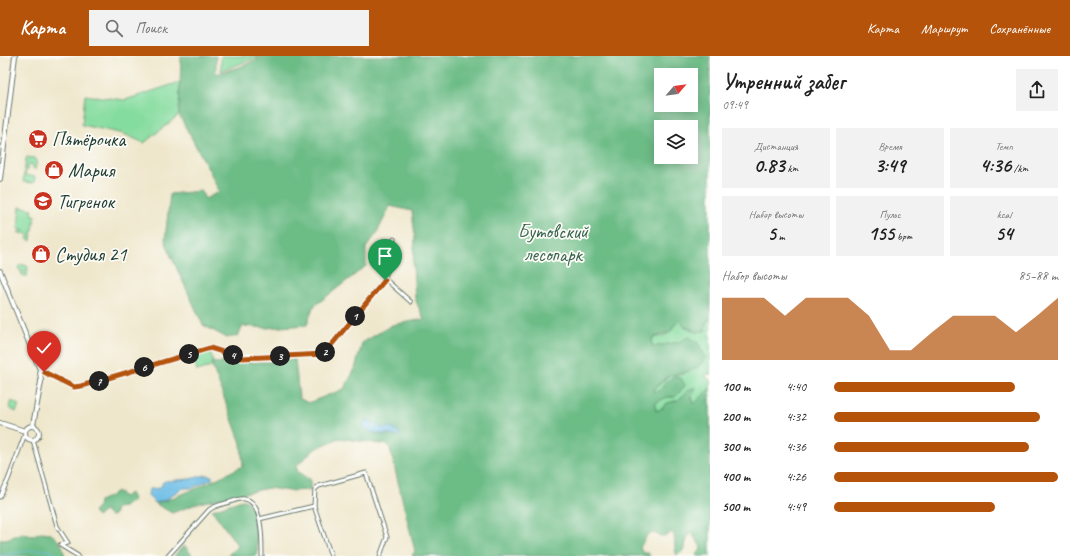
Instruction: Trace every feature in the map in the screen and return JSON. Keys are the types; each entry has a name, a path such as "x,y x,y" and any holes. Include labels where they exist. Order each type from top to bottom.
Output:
{"street":[{"path":"0,179 15,56"},
{"path":"40,370 74,387 210,348 242,358 324,354 385,280 394,240"},
{"path":"0,271 40,370 42,382 33,426"},
{"path":"385,280 411,302"},
{"path":"0,423 25,433 28,439 34,440"},
{"path":"0,497 28,427 36,426 39,431 38,436 34,440"},
{"path":"34,440 57,526 68,543 60,545 78,556"},
{"path":"331,556 314,506 315,488 366,473 387,537 380,556"},
{"path":"168,556 210,510 216,506 243,498 252,502 259,519 262,534 262,556"},
{"path":"259,519 314,506"}],"green space":[{"name":"Бутовский лесопарк","path":"181,56 216,56 216,74 240,67 264,56 710,56 710,318 706,322 705,331 691,329 679,321 670,332 652,338 652,347 679,342 689,337 698,343 706,358 693,370 667,377 653,391 656,392 660,390 668,380 675,378 681,378 685,385 675,397 667,397 655,403 656,411 663,408 665,404 678,400 690,389 695,387 695,392 691,395 694,404 710,388 710,556 697,556 701,547 691,532 687,538 683,551 677,555 673,532 664,536 654,533 647,535 640,548 643,553 648,553 650,556 412,556 415,551 389,445 339,438 315,449 296,466 298,472 310,480 310,490 290,491 268,488 199,503 172,513 156,504 195,489 243,466 241,443 211,363 270,362 295,359 299,398 308,403 344,389 355,369 362,343 392,325 424,319 415,299 413,265 415,236 412,211 390,206 377,233 366,248 366,266 313,307 307,325 266,328 243,326 238,336 227,338 203,325 165,240 170,194 201,191 205,199 219,192 209,170 179,115","holes":["373,422 382,428 389,427 400,433 389,435 373,433 370,431"]},
{"path":"221,56 261,56 221,71"},
{"path":"180,82 179,115 144,143 124,134 82,125 85,95 125,100"},
{"path":"27,157 37,160 35,170 32,164 30,164 25,175 35,177 34,183 23,182"},
{"path":"20,207 33,209 32,214 35,215 31,241 27,239 27,234 18,232 25,230 18,229"},
{"path":"20,265 25,265 28,267 27,276 23,276 21,273 25,272 25,270 21,272 18,268"},
{"path":"710,318 710,375 709,373 705,376 710,380 710,388 694,404 690,389 678,400 665,404 664,408 656,411 655,403 667,397 675,397 685,385 666,381 661,390 656,392 652,391 669,376 684,374 679,342 652,347 652,338 667,334 679,321 685,327 698,333"},
{"path":"210,350 214,366 197,371 193,355"},
{"path":"12,401 19,405 16,412 9,408"},
{"path":"117,491 124,497 130,493 133,499 132,502 124,507 116,508 114,515 110,516 104,511 97,517 93,512 98,507 99,501 109,497"},
{"path":"242,500 248,502 252,507 257,533 257,556 227,556 238,546 212,510"},
{"path":"41,532 50,533 58,540 62,546 64,556 0,556 0,539 6,539 22,533 32,536"},
{"path":"184,545 193,556 174,556"}],"water":[{"path":"366,419 382,428 389,427 400,433 400,435 377,434 370,431 363,426"},
{"path":"206,475 212,476 212,479 192,488 182,488 165,500 155,503 148,496 149,489 160,488 163,482 190,479"}],"waterway":[{"path":"0,556 32,550 55,552 60,556"}],"place":[{"name":"Пятёрочка","path":"38,139"},
{"name":"Мария","path":"54,170"},
{"name":"Тигренок","path":"43,201"},
{"name":"Студия 21","path":"41,254"}],"route":[{"path":"44,372 74,387 210,348 242,358 324,354 385,280"}]}
